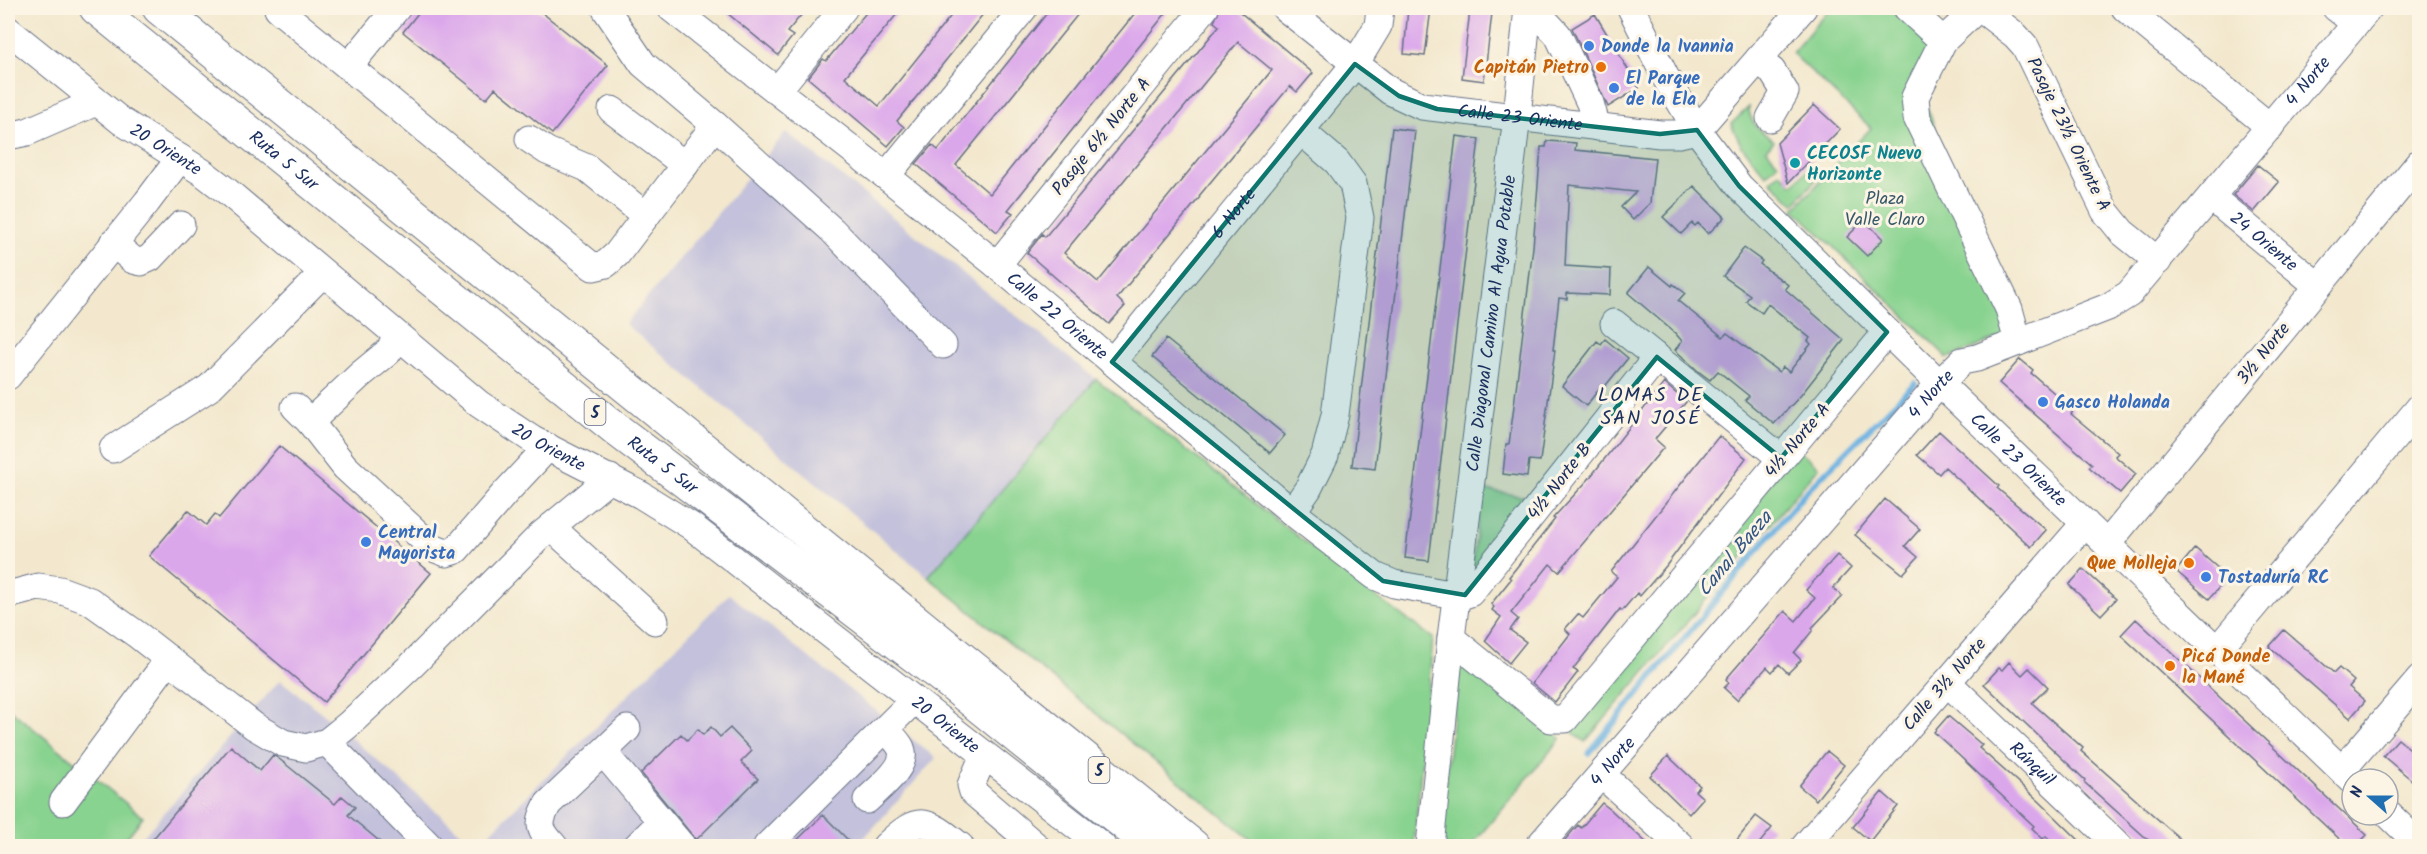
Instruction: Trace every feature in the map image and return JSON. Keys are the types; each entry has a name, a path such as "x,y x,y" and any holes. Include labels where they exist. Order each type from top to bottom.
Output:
{"highway":[{"name":"Ruta 5 Sur","path":"96,8 617,430 945,678 1152,846"},
{"name":"Ruta 5 Sur","path":"159,8 1193,846"}],"street":[{"path":"275,8 593,267 606,264 646,216 715,125"},
{"path":"349,66 397,8"},
{"path":"605,8 644,64 832,230 943,345"},
{"name":"Calle 22 Oriente","path":"671,8 997,265 1292,512 1383,581 1456,595"},
{"path":"777,91 844,8"},
{"path":"886,176 1024,8"},
{"name":"Pasaje 6½ Norte A","path":"997,265 1205,8"},
{"name":"Calle 23 Oriente","path":"1285,8 1390,91 1422,106 1670,135 1697,130"},
{"name":"6 Norte","path":"1112,362 1355,64 1378,26 1380,8"},
{"name":"Calle 23 Oriente","path":"1631,8 1666,78 1697,130 1746,194 2340,768"},
{"path":"1697,130 1803,8"},
{"path":"1907,8 1943,41"},
{"path":"1979,8 1943,41 1915,97 1917,118 2009,309 2018,342"},
{"name":"Pasaje 23½ Oriente A","path":"1979,8 2016,35 2025,46 2105,211 2122,232 2158,261"},
{"path":"2125,8 2270,127"},
{"path":"1528,10 1544,20 1558,35 1574,65 1597,127"},
{"name":"Calle Diagonal Camino Al Agua Potable","path":"1430,846 1456,595 1517,118 1528,10"},
{"name":"4 Norte","path":"1539,846 1937,381 1962,361 2018,342 2118,301 2138,285 2270,127 2354,13"},
{"name":"20 Oriente","path":"8,30 96,102 142,136 180,158 228,192 479,404 507,424 610,478 691,526 1102,846"},
{"path":"1758,60 1772,71 1785,92 1770,118"},
{"path":"11,143 96,102"},
{"path":"612,110 685,165"},
{"path":"1292,512 1308,489 1325,455 1335,415 1360,218 1353,184 1337,162 1301,131"},
{"path":"529,139 547,151 587,168 646,216"},
{"path":"8,376 180,158"},
{"name":"3½ Norte","path":"2107,544 2420,162"},
{"name":"24 Oriente","path":"2211,197 2318,286"},
{"path":"113,243 133,260 141,262 150,258 181,225"},
{"path":"113,449 209,388 323,273"},
{"path":"1614,323 1782,458"},
{"name":"4½ Norte A","path":"1451,638 1551,719 1560,721 1569,716 1887,332"},
{"path":"398,337 388,352 360,375 302,415 345,467 433,548 446,553 456,550 548,447"},
{"name":"4½ Norte B","path":"1456,595 1465,595 1474,589 1657,357"},
{"path":"2217,650 2419,410"},
{"path":"8,595 38,588 60,590 90,601 254,726 283,743 306,748 327,742 412,665 550,527 610,478"},
{"name":"Calle 3½ Norte","path":"1815,843 1947,682 2085,523"},
{"path":"550,527 655,621"},
{"path":"63,802 169,659"},
{"path":"2353,767 2420,679"},
{"name":"Ránquil","path":"1947,682 2119,846"},
{"path":"767,846 914,700"},
{"path":"554,846 541,831 541,819 548,804 627,729"},
{"path":"867,800 895,773 902,755 900,747 886,729"},
{"path":"327,742 429,846"},
{"path":"603,752 682,846"},
{"path":"984,755 971,786 973,792 1036,846"},
{"path":"1602,775 1681,846"},
{"path":"637,846 660,822"},
{"path":"886,846 904,829 915,824 927,824 940,830 960,846"},
{"path":"2400,826 2420,845"}],"highlighted area":[{"path":"1355,64 1399,96 1437,109 1660,134 1697,130 1739,186 1887,332 1781,458 1657,357 1465,595 1383,581 1112,362"}],"shaded area":[{"path":"786,132 1096,379 928,577 625,324"},
{"path":"729,594 936,758 857,846 477,846"},
{"path":"280,680 331,720 476,846 135,846"}],"green space":[{"name":"Plaza Valle Claro","path":"1830,8 1893,8 1941,44 1917,80 2011,333 1948,358 1794,209 1871,128 1792,53"},
{"path":"1749,107 1753,123 1774,141 1766,149 1778,163 1766,175 1741,145 1731,124"},
{"path":"1812,164 1822,173 1794,204 1771,181 1780,172 1793,185"},
{"path":"1096,379 1360,585 1433,638 1414,846 1259,846 928,577"},
{"path":"1798,449 1819,467 1585,742 1566,727"},
{"path":"1482,489 1527,499 1471,576"},
{"path":"1460,655 1561,738 1471,846 1438,846"},
{"path":"8,708 143,817 120,846 8,846"}],"building":[{"path":"422,8 536,8 608,65 552,134 495,88 486,99 403,32"},
{"path":"721,8 807,8 787,32 793,36 778,55"},
{"path":"870,8 902,8 845,77 879,106 957,8 988,8 897,121 904,127 888,146 808,78 823,59 826,61"},
{"path":"1051,8 1083,8 956,165 990,194 1139,8 1170,8 1008,210 1013,213 997,232 916,164 932,145 938,150"},
{"path":"1220,8 1235,8 1313,73 1297,92 1290,86 1199,196 1117,298 1125,306 1109,324 1027,253 1042,234 1045,237 1219,26 1214,22","holes":["1238,42 1272,70 1098,282 1064,253"]},
{"path":"1408,8 1431,8 1425,56 1404,54"},
{"path":"1470,10 1492,13 1484,81 1462,78"},
{"path":"1595,14 1639,88 1608,107 1572,28"},
{"name":"CECOSF Nuevo Horizonte","path":"1814,105 1840,129 1788,183 1777,143"},
{"path":"1392,128 1415,131 1375,469 1352,466"},
{"path":"1456,136 1479,139 1429,561 1405,558"},
{"path":"1547,141 1576,143 1575,150 1655,158 1650,203 1633,220 1621,207 1636,192 1569,185 1565,266 1611,269 1610,295 1567,293 1567,299 1559,298 1553,350 1555,350 1540,461 1529,460 1527,477 1503,474 1506,444 1509,444 1513,414 1533,247 1541,147 1546,147"},
{"path":"2258,165 2279,182 2254,212 2233,195"},
{"path":"1694,186 1725,217 1708,234 1698,223 1695,226 1692,223 1681,234 1663,217"},
{"path":"1864,220 1883,239 1867,256 1847,237"},
{"path":"1744,248 1762,261 1760,264 1788,285 1785,289 1844,340 1801,395 1774,424 1745,400 1749,396 1718,371 1710,380 1698,371 1675,350 1682,341 1675,333 1628,293 1649,267 1672,286 1673,284 1685,293 1678,301 1723,337 1727,333 1779,372 1783,367 1789,372 1811,344 1808,341 1810,338 1768,304 1762,313 1746,301 1750,295 1723,276"},
{"path":"1166,339 1285,435 1270,453 1152,357"},
{"path":"1605,339 1628,358 1586,406 1562,386 1597,341 1601,344"},
{"path":"2020,359 2033,370 2031,373 2074,410 2071,414 2118,453 2115,456 2136,474 2120,493 2089,467 2092,464 1999,383"},
{"path":"1664,383 1686,402 1655,439 1664,447 1559,572 1550,564 1511,613 1518,619 1510,630 1526,642 1509,663 1485,641 1501,617 1492,610 1494,607 1491,604 1511,579 1509,577 1555,519 1553,518 1588,480"},
{"path":"1939,431 1999,486 1997,488 2046,530 2031,547 1945,467 1939,474 1917,455"},
{"path":"1719,436 1746,458 1666,566 1640,596 1637,593 1622,611 1620,609 1573,669 1578,672 1555,702 1532,683 1570,634 1565,629 1578,614 1583,618 1617,577 1611,572"},
{"path":"279,446 431,573 324,702 149,556 188,510 206,525 215,514 219,518"},
{"path":"1885,499 1920,529 1905,546 1918,557 1903,574 1855,535"},
{"path":"2195,548 2228,577 2209,599 2176,571"},
{"path":"1837,555 1851,568 1833,588 1842,596 1812,628 1813,630 1794,653 1801,660 1788,673 1779,664 1772,672 1767,667 1737,700 1724,688 1729,683 1726,679 1785,611 1796,621 1815,598 1806,590"},
{"path":"2083,569 2116,599 2101,615 2069,585"},
{"path":"2136,619 2340,810 2340,827 2358,827 2367,835 2356,846 2347,846 2121,635"},
{"path":"2284,630 2334,673 2339,668 2354,681 2349,687 2365,701 2350,718 2269,647"},
{"path":"2009,662 2022,675 2029,668 2048,687 2032,703 2083,748 2081,751 2188,846 2155,846 2084,782 2085,780 1984,684 1999,668 2002,670"},
{"path":"1948,716 1982,745 1979,748 2039,801 2085,846 2057,846 2046,836 2043,839 2032,828 2034,826 1934,732"},
{"path":"711,727 720,737 730,728 752,751 741,762 758,779 696,840 641,773 681,734 687,740 698,729 703,735"},
{"path":"2398,739 2420,757 2420,787 2400,770 2400,767 2396,767 2383,756"},
{"path":"231,746 260,771 273,755 335,804 342,796 355,807 348,815 385,846 147,846"},
{"path":"1827,751 1844,765 1816,800 1799,786"},
{"path":"1668,756 1700,786 1695,791 1703,798 1689,814 1650,776"},
{"path":"1882,792 1898,806 1870,841 1853,827"},
{"path":"1602,803 1650,846 1571,846 1564,841 1578,825 1581,828"},
{"path":"823,815 854,846 791,846"},
{"path":"1756,816 1772,828 1757,846 1732,846"}],"waterway":[{"name":"Canal Baeza","path":"1589,753 1804,494 1915,383"}],"place":[{"name":"Donde la Ivannia","path":"1589,46"},
{"name":"Capitán Pietro","path":"1601,67"},
{"name":"El Parque de la Ela","path":"1614,88"},
{"name":"CECOSF Nuevo Horizonte","path":"1795,163"},
{"name":"Gasco Holanda","path":"2043,402"},
{"name":"Central Mayorista","path":"366,542"},
{"name":"Que Molleja","path":"2189,563"},
{"name":"Tostaduría RC","path":"2206,577"},
{"name":"Picá Donde la Mané","path":"2170,666"}],"district":[{"name":"LOMAS DE SAN JOSÉ","path":"1651,406"}]}
